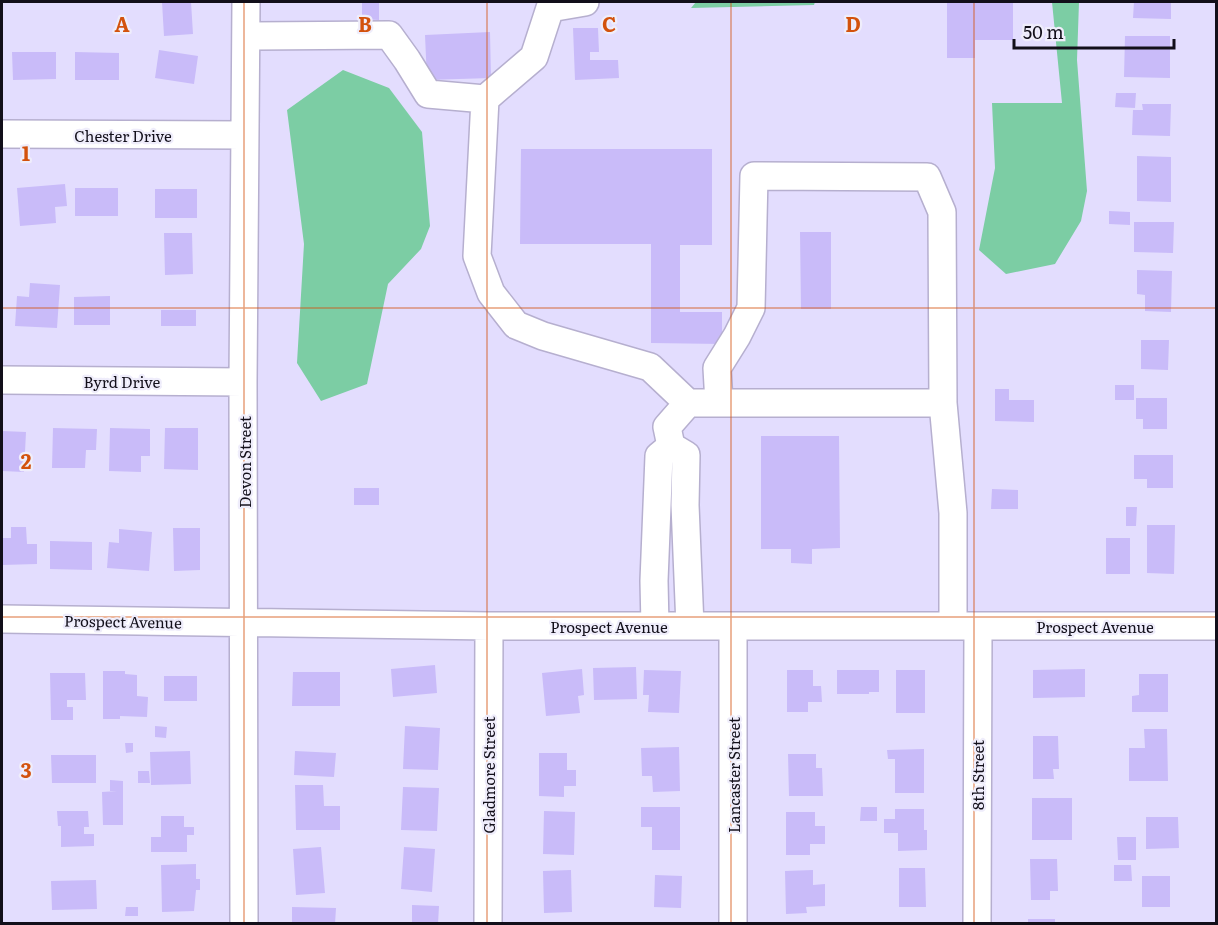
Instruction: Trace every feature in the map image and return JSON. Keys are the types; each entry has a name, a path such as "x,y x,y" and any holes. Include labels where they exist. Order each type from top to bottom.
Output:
{"street":[{"name":"Devon Street","path":"244,924 243,382 246,2"},
{"path":"246,36 389,35 428,94 485,99 534,57 550,8 585,2"},
{"path":"485,99 477,256 491,293 516,325 543,336 650,367 688,403 943,403"},
{"name":"Chester Drive","path":"2,134 245,135"},
{"name":"8th Street","path":"719,403 717,368 751,308 754,176 927,177 942,212 943,403 965,626 977,924"},
{"name":"Byrd Drive","path":"2,380 243,382"},
{"path":"688,403 667,427 671,446 686,456 685,505 690,626"},
{"path":"655,626 659,456 671,446"},
{"name":"Prospect Avenue","path":"2,620 489,626 1216,626"},
{"name":"Gladmore Street","path":"488,924 489,626"},
{"name":"Lancaster Street","path":"733,626 733,924"}],"green space":[{"path":"696,2 815,2 814,5 691,8"},
{"path":"1052,2 1079,2 1077,60 1087,191 1081,221 1055,264 1006,274 979,250 995,168 992,103 1062,103"},
{"path":"343,70 389,88 422,132 430,226 421,249 388,284 367,384 321,401 297,363 304,244 287,110"}],"building":[{"path":"162,2 191,2 193,34 164,36"},
{"path":"362,2 379,2 379,20 362,19"},
{"path":"947,2 1013,2 1013,40 975,40 975,58 947,58"},
{"path":"1134,2 1171,2 1171,19 1133,18"},
{"path":"573,28 598,28 599,52 590,52 590,60 618,60 619,78 575,80"},
{"path":"490,32 491,78 427,80 425,35"},
{"path":"1125,36 1170,36 1170,78 1124,77"},
{"path":"159,50 198,56 194,84 155,78"},
{"path":"12,52 56,52 56,79 13,80"},
{"path":"75,52 119,53 119,80 75,80"},
{"path":"1116,93 1136,93 1135,108 1115,107"},
{"path":"1142,104 1171,104 1170,136 1132,135 1133,110 1143,110"},
{"path":"521,149 712,149 712,245 680,245 680,312 722,312 722,344 651,343 651,244 520,244"},
{"path":"1137,156 1171,157 1171,202 1137,201"},
{"path":"65,184 67,206 55,207 56,223 20,226 17,188"},
{"path":"75,188 118,188 118,216 75,216"},
{"path":"155,189 197,189 197,218 155,218"},
{"path":"1109,211 1130,212 1130,225 1109,224"},
{"path":"1134,222 1174,222 1173,253 1134,252"},
{"path":"800,232 831,232 831,309 801,309"},
{"path":"164,233 192,233 193,274 165,275"},
{"path":"1137,270 1172,271 1171,312 1145,311 1145,295 1137,294"},
{"path":"30,283 60,285 57,328 15,326 17,296 29,297"},
{"path":"110,296 110,325 74,325 74,297"},
{"path":"161,310 196,310 196,326 161,326"},
{"path":"1141,340 1169,340 1168,370 1141,369"},
{"path":"1115,385 1134,385 1134,400 1115,400"},
{"path":"995,389 1009,389 1009,400 1034,400 1034,422 995,421"},
{"path":"1136,398 1167,398 1167,429 1143,429 1143,419 1136,419"},
{"path":"53,428 97,429 96,450 86,450 85,468 52,468"},
{"path":"110,428 150,429 150,456 141,456 141,472 109,471"},
{"path":"165,428 198,428 198,470 164,469"},
{"path":"2,431 26,432 24,472 2,471"},
{"path":"761,436 839,436 840,548 812,549 812,564 791,563 791,549 761,549"},
{"path":"1134,455 1173,455 1173,488 1147,488 1147,479 1134,479"},
{"path":"354,488 379,488 379,505 354,505"},
{"path":"992,489 1018,490 1018,509 991,509"},
{"path":"1126,507 1137,507 1136,526 1126,526"},
{"path":"1147,525 1175,525 1174,574 1147,573"},
{"path":"11,527 26,527 27,544 37,544 37,564 2,565 2,538 11,538"},
{"path":"173,528 200,528 200,570 174,571"},
{"path":"119,529 152,532 149,571 107,568 109,542 119,543"},
{"path":"1106,538 1130,538 1130,574 1106,574"},
{"path":"50,541 92,542 92,570 50,569"},
{"path":"435,665 437,693 393,697 391,669"},
{"path":"636,667 637,699 594,700 593,668"},
{"path":"582,669 584,695 578,696 580,713 546,716 542,673"},
{"path":"1085,669 1085,697 1033,698 1033,670"},
{"path":"644,670 681,671 679,713 648,712 649,695 643,695"},
{"path":"787,670 813,670 813,686 821,686 822,702 808,702 808,712 787,712"},
{"path":"837,670 879,670 879,692 837,694"},
{"path":"896,670 925,670 925,713 896,713"},
{"path":"103,671 125,671 125,674 137,675 137,696 148,697 147,717 120,716 120,719 103,719"},
{"path":"293,672 340,672 340,706 292,706"},
{"path":"50,673 85,673 86,700 67,700 67,707 73,707 73,720 51,720"},
{"path":"1139,674 1168,674 1168,712 1132,712 1132,696 1139,695"},
{"path":"164,676 197,676 197,701 164,701"},
{"path":"155,726 167,727 166,738 155,737"},
{"path":"405,726 440,728 438,770 403,769"},
{"path":"1144,729 1167,729 1168,781 1129,781 1129,748 1145,748"},
{"path":"1033,736 1058,736 1059,769 1053,769 1054,779 1033,779"},
{"path":"125,743 133,743 133,752 126,753"},
{"path":"679,747 680,791 653,792 652,776 642,776 641,748"},
{"path":"924,749 924,793 895,793 895,759 888,759 887,750"},
{"path":"190,751 191,784 151,785 150,752"},
{"path":"295,751 336,753 334,777 294,775"},
{"path":"539,753 567,753 567,770 576,770 576,786 564,786 564,797 539,796"},
{"path":"788,754 816,754 816,768 822,768 823,796 789,796"},
{"path":"51,755 96,755 96,783 52,783"},
{"path":"138,771 149,771 150,783 138,783"},
{"path":"110,780 123,781 123,825 103,825 102,792 117,791 110,791"},
{"path":"295,785 323,785 324,806 340,806 340,830 296,830"},
{"path":"403,787 439,788 437,831 401,830"},
{"path":"1032,798 1072,798 1072,840 1032,840"},
{"path":"641,807 680,807 680,850 652,850 652,827 641,827"},
{"path":"861,807 877,807 877,821 860,821"},
{"path":"895,809 924,809 927,850 898,851 898,833 884,833 884,819 895,819"},
{"path":"57,811 88,811 89,827 84,827 84,834 94,834 94,846 61,847 61,826 58,826"},
{"path":"544,811 575,812 574,855 543,854"},
{"path":"786,812 815,812 815,826 825,826 825,844 810,844 810,855 786,855"},
{"path":"161,816 184,816 184,827 194,827 194,835 187,835 187,852 151,852 151,837 161,837"},
{"path":"1146,817 1178,817 1179,848 1146,849"},
{"path":"1117,837 1136,837 1136,860 1118,860"},
{"path":"321,847 325,893 296,895 293,849"},
{"path":"404,847 435,849 432,892 401,889"},
{"path":"1030,859 1057,859 1058,891 1050,891 1050,900 1031,900"},
{"path":"196,864 196,879 200,879 200,890 196,890 194,911 162,912 161,865"},
{"path":"1114,865 1131,865 1132,881 1114,881"},
{"path":"899,868 925,868 926,907 899,907"},
{"path":"571,870 572,912 544,913 543,871"},
{"path":"813,870 813,885 825,884 825,906 806,907 807,913 786,914 785,871"},
{"path":"655,875 682,876 681,908 654,907"},
{"path":"1142,876 1170,876 1170,907 1142,907"},
{"path":"96,880 97,909 52,910 51,881"},
{"path":"412,905 439,906 438,924 412,924"},
{"path":"126,907 138,907 138,916 125,916"},
{"path":"292,907 336,908 335,924 292,924"},
{"path":"1028,919 1055,919 1055,924 1028,924"}]}
